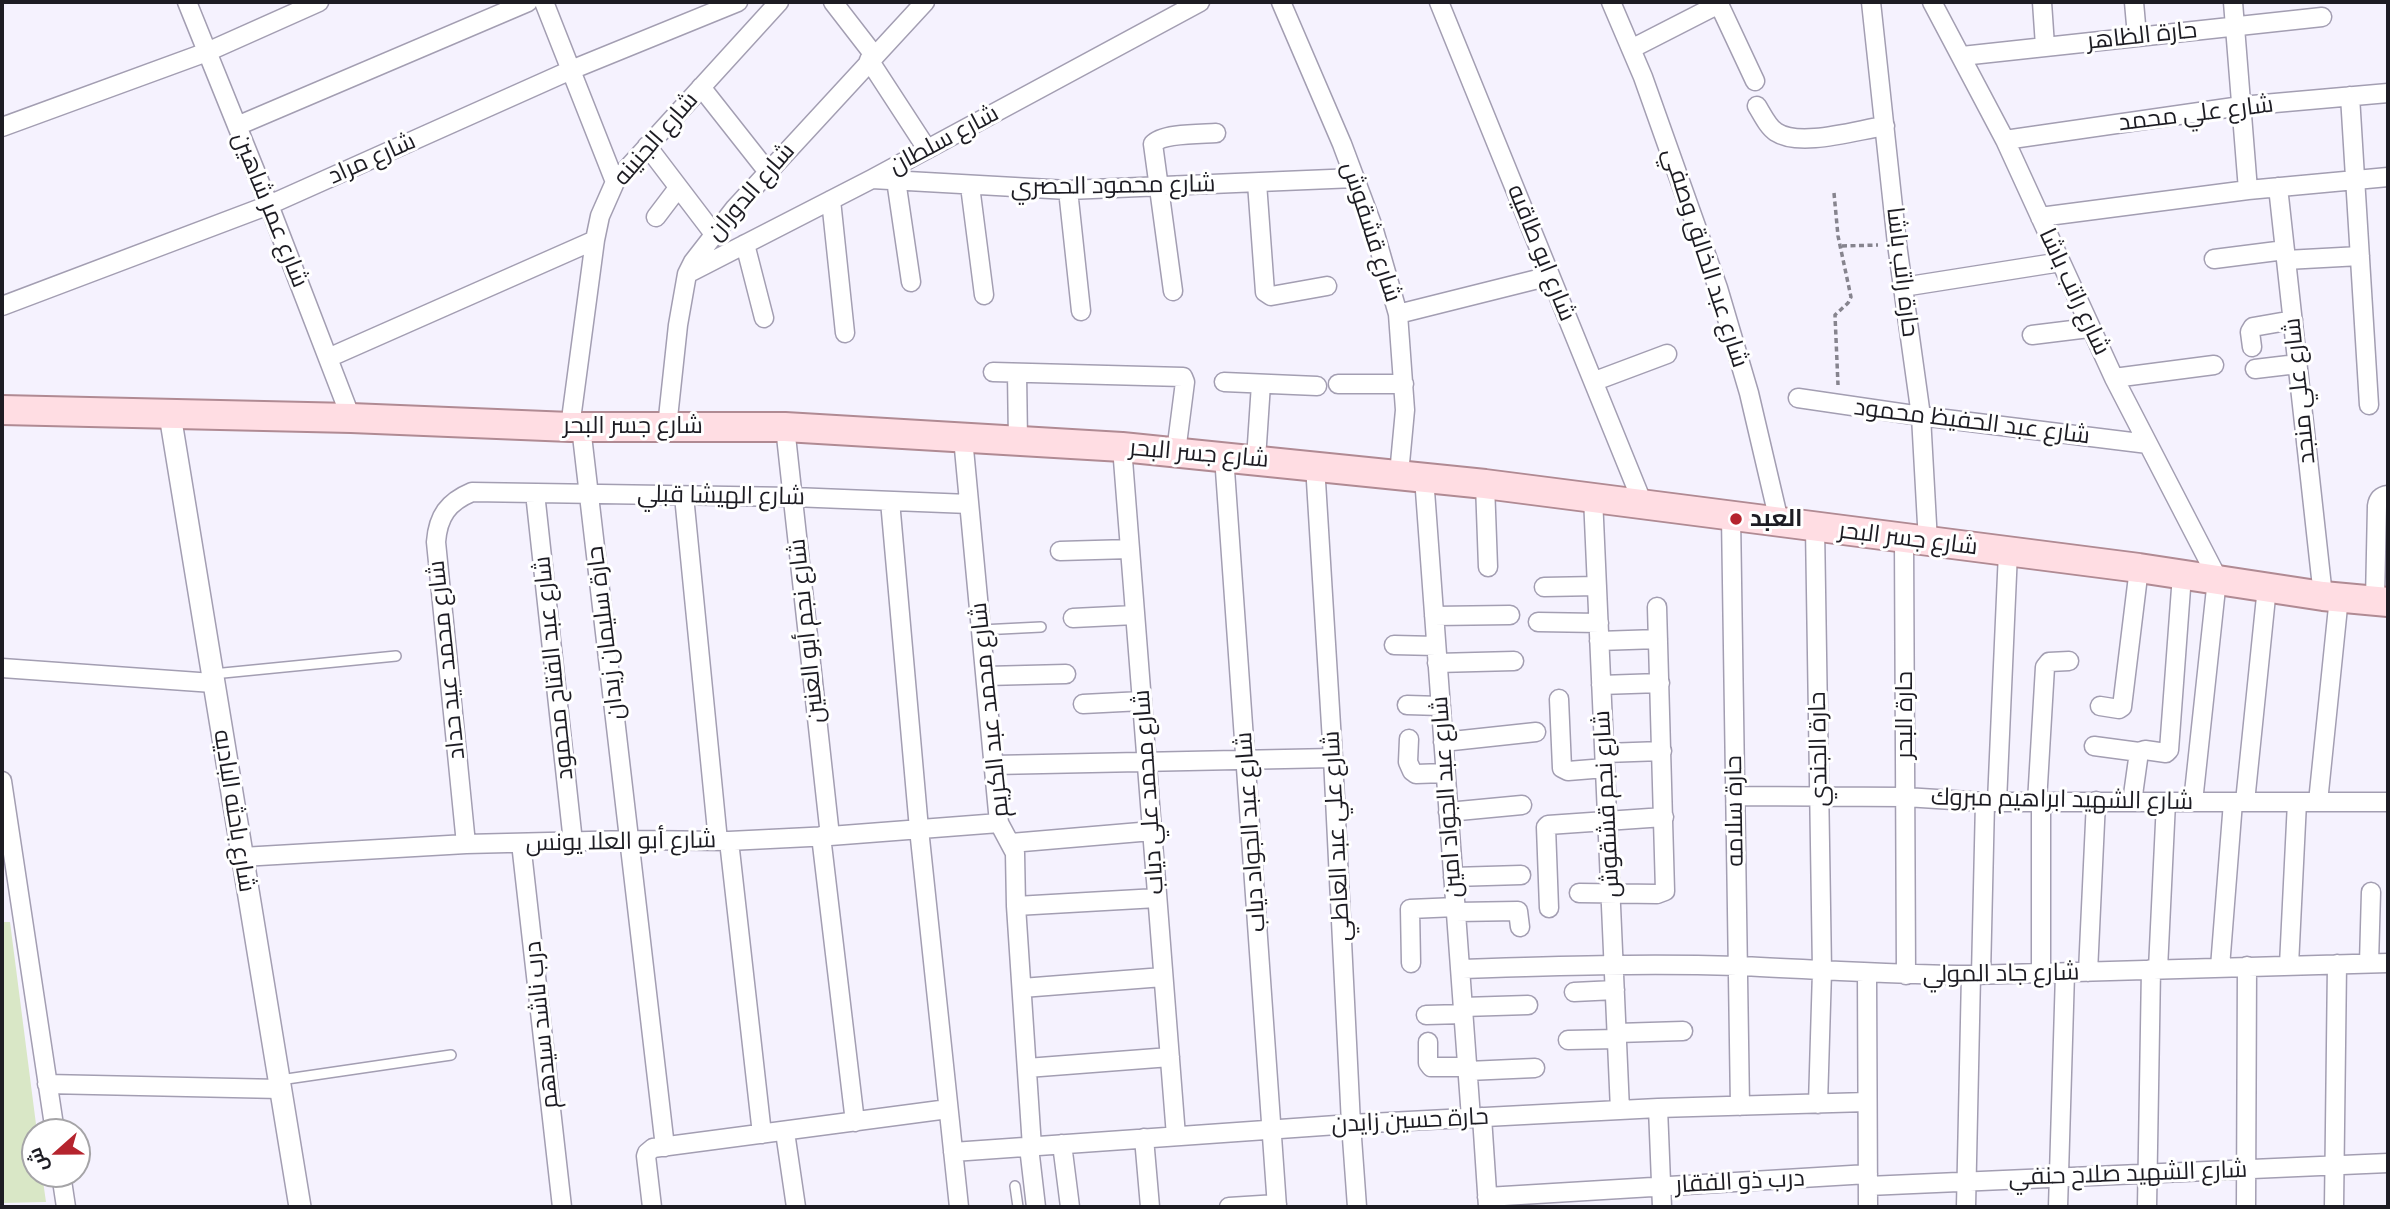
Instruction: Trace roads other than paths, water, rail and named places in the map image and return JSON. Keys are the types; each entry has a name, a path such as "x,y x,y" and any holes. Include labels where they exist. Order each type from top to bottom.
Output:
{"main road":[{"name":"شارع جسر البحر","path":"2,410 351,418 575,427 785,427 1122,447 1315,465 1593,497 2381,601"}],"street":[{"name":"شارع عمر شاهين","path":"187,2 351,418"},
{"path":"2,127 207,52 319,2"},
{"path":"237,126 528,2"},
{"path":"544,2 615,183"},
{"name":"شارع مراد","path":"2,306 269,205 571,70 738,2"},
{"name":"شارع الجنينه","path":"575,427 595,240 600,216 615,183 779,2"},
{"path":"833,2 927,149"},
{"name":"شارع الدوران","path":"667,427 678,325 687,274 714,234 768,172 925,2"},
{"name":"شارع سلطان","path":"687,274 872,179 1200,2"},
{"name":"شارع قشقوش","path":"1281,2 1355,178 1398,314 1411,476"},
{"name":"شارع ابو طاقيه","path":"1439,2 1643,504"},
{"name":"شارع عبد الخالق وصفي","path":"1611,2 1631,49 1718,288 1749,393 1779,521"},
{"name":"حارة راتب باشا","path":"1871,2 1903,287 1921,416 1916,540"},
{"name":"شارع راتب باشا","path":"1932,2 2005,140 2114,378 2218,580"},
{"path":"2042,2 2045,46"},
{"path":"2134,2 2137,36"},
{"path":"2233,2 2248,190"},
{"path":"1631,49 1719,3 1755,81"},
{"name":"حارة الظاهر","path":"1962,56 2322,17"},
{"path":"701,87 768,172"},
{"name":"شارع علي محمد","path":"2005,140 2241,106 2388,93"},
{"path":"2350,96 2369,405"},
{"path":"1757,106 1774,131 1788,138 1822,136 1885,126"},
{"path":"1173,291 1153,145 1157,139 1216,133"},
{"path":"648,146 714,234"},
{"path":"2040,217 2248,190 2388,177"},
{"name":"شارع محمود الحصري","path":"872,179 1068,190 1355,178"},
{"path":"896,180 911,282"},
{"path":"1257,183 1265,292 1271,296 1327,286"},
{"path":"970,186 984,295"},
{"name":"شارع علي منجد","path":"2278,187 2297,364 2331,596 2318,802"},
{"path":"656,217 678,188"},
{"path":"1068,190 1081,311"},
{"path":"831,200 845,333"},
{"path":"328,358 595,240"},
{"path":"746,244 764,318"},
{"path":"2214,259 2286,255 2360,256"},
{"path":"1903,287 2061,262"},
{"path":"1398,314 1550,276"},
{"path":"2252,347 2250,332 2253,327 2292,320"},
{"path":"2032,335 2090,328"},
{"path":"1594,381 1667,354"},
{"path":"2255,369 2297,364"},
{"path":"2114,378 2214,365"},
{"path":"993,372 1183,377 1185,382 1176,452"},
{"path":"1017,373 1018,441"},
{"path":"1224,382 1317,386"},
{"path":"1256,459 1261,384"},
{"path":"1338,384 1404,384"},
{"name":"شارع عبد الحفيظ محمود","path":"1798,398 2148,444"},
{"name":"شارع باحثه الباديه","path":"170,415 300,1207"},
{"name":"حارة سليمان زيدان","path":"575,427 590,494 666,1147"},
{"name":"شارع نجم أبو العنين","path":"785,427 855,1122"},
{"name":"شارع محمد عبد الكريم","path":"963,438 999,823 1015,853 1016,906 1036,1207"},
{"name":"شارع محمد علي دياب","path":"1122,447 1176,1136"},
{"name":"شارع عبد الجواد دياب","path":"1224,456 1277,1206"},
{"name":"شارع علي عبد العاطي","path":"1315,465 1357,1207"},
{"name":"شارع عبد الجواد امين","path":"1411,476 1434,616 1468,1069 1487,1202"},
{"path":"1485,484 1488,567"},
{"name":"شارع الهيشا قبلي","path":"472,492 793,497 969,504"},
{"name":"شارع محمد عيد حداد","path":"466,844 436,541 437,525 445,510 457,499 472,492"},
{"name":"شارع عبد الفتاح محمود","path":"535,493 573,842"},
{"path":"2381,601 2378,500 2388,495"},
{"path":"684,496 762,1135"},
{"name":"شارع نجم قشقوش","path":"1593,497 1620,1110"},
{"path":"890,500 919,829 959,1207"},
{"name":"حارة سلامه","path":"1731,516 1740,1106"},
{"name":"حارة الجندي","path":"1815,527 1822,971 1818,1104"},
{"name":"حارة البحر","path":"1906,975 1906,797 1916,540"},
{"path":"1060,551 1130,549"},
{"path":"1966,1207 1976,975 2008,552"},
{"path":"2100,706 2119,709 2122,707 2139,568"},
{"path":"2094,746 2139,752 2145,750 2166,753 2169,750 2182,575"},
{"path":"2193,802 2218,580"},
{"path":"1544,587 1597,586"},
{"path":"2220,967 2267,587"},
{"path":"1579,893 1657,894 1665,891 1657,607"},
{"path":"1073,618 1135,615"},
{"path":"1434,616 1510,615"},
{"path":"1538,622 1599,623"},
{"path":"1600,641 1658,639"},
{"path":"1394,645 1437,655 1514,661"},
{"path":"2041,974 2039,802 2045,667 2049,662 2069,662"},
{"path":"2,668 213,679"},
{"path":"986,676 1066,674"},
{"path":"1601,685 1660,683"},
{"path":"1559,699 1562,768 1568,771 1605,760 1662,751"},
{"path":"1083,704 1142,701"},
{"path":"1407,705 1441,706"},
{"path":"1443,742 1536,732"},
{"path":"1409,739 1409,767 1412,771 1416,774 1446,773"},
{"path":"2132,802 2139,752"},
{"path":"994,765 1333,758"},
{"path":"2,781 10,893 53,1118"},
{"name":"شارع الشهيد ابراهيم مبروك","path":"1735,796 1906,797 1991,802 2388,802"},
{"path":"2088,972 2096,802"},
{"path":"2147,1207 2154,969 2166,802"},
{"path":"2289,965 2297,802"},
{"path":"1448,812 1522,806"},
{"path":"1549,908 1546,827 1550,824 1664,817"},
{"name":"شارع أبو العلا يونس","path":"242,857 466,844 724,841 999,823"},
{"path":"1011,843 1152,831"},
{"name":"درب ناشد سيدهم","path":"521,843 562,1207"},
{"path":"1453,877 1521,874"},
{"path":"2369,963 2371,892"},
{"path":"1016,906 1157,898"},
{"path":"1411,963 1410,909 1518,911 1520,927"},
{"name":"شارع جاد المولي","path":"1460,969 1614,963 1738,966 1867,974 1976,975 2388,963"},
{"path":"2334,1207 2337,964"},
{"path":"2246,1207 2247,966"},
{"path":"2058,1207 2065,973"},
{"path":"1867,974 1868,1207"},
{"path":"1022,988 1163,977"},
{"path":"1574,992 1615,990"},
{"path":"1426,1015 1528,1005"},
{"path":"1568,1040 1683,1031"},
{"path":"1428,1042 1428,1063 1431,1067 1535,1068"},
{"path":"1027,1068 1170,1057"},
{"path":"47,1084 279,1084"},
{"name":"حارة حسين زايدن","path":"953,1152 1351,1124 1658,1108 1867,1102"},
{"path":"1658,1108 1662,1207"},
{"path":"652,1207 646,1156 650,1150 948,1109"},
{"path":"785,1132 796,1207"},
{"path":"1144,1138 1150,1207"},
{"path":"1062,1144 1070,1207"},
{"name":"شارع الشهيد صلاح حنفي","path":"1868,1180 1967,1181 2388,1163"},
{"name":"درب ذو الفقار","path":"1487,1202 1661,1187 1868,1180"},
{"path":"63,1188 66,1207"},
{"path":"1229,1207 1277,1206"}],"lane":[{"path":"981,630 1041,627"},
{"path":"213,679 396,656"},
{"path":"279,1084 451,1055"},
{"path":"1015,1186 1018,1207"}],"place":[{"name":"العبد","path":"1736,519"}]}
